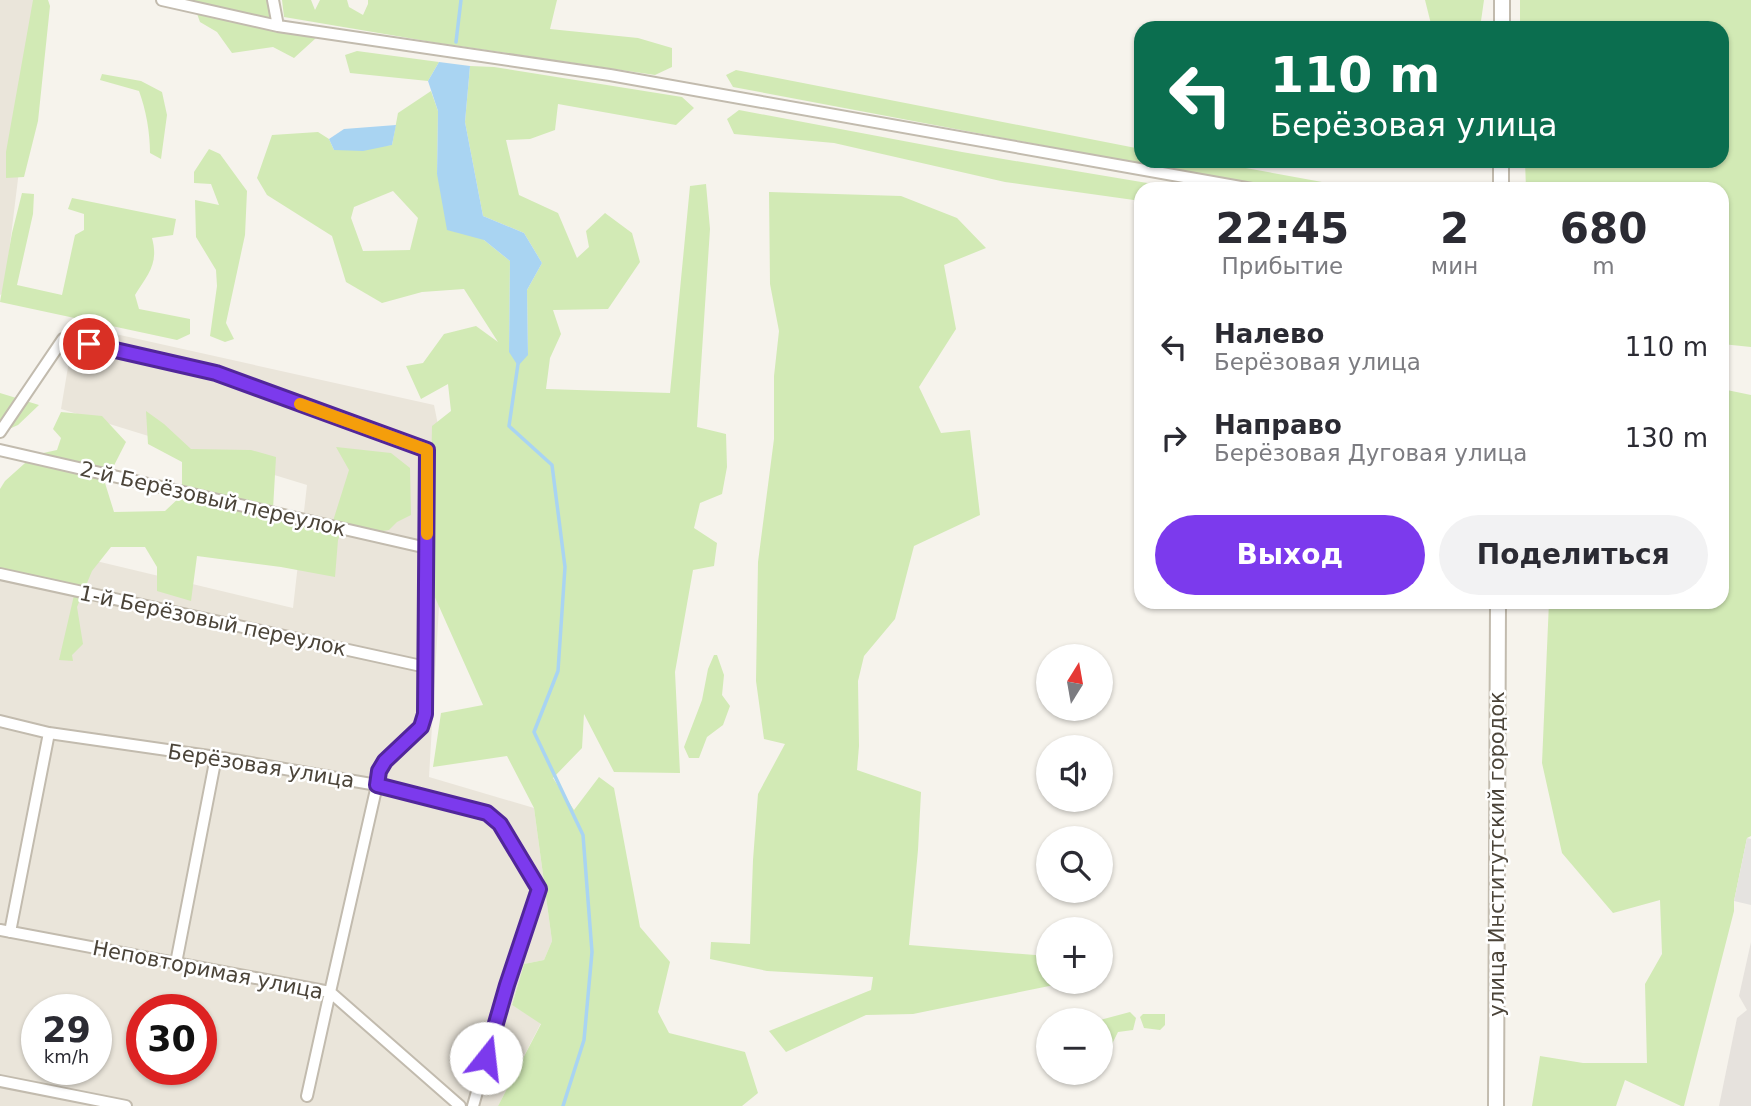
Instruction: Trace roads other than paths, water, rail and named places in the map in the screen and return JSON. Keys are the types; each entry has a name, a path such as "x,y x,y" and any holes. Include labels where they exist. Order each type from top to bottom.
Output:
{"street":[{"path":"162,0 278,26 610,75 1213,182"},
{"path":"273,0 278,26"},
{"path":"1502,0 1502,21"},
{"path":"0,432 63,339 216,373 427,450 425,714 421,727 385,761 379,771 307,1096"},
{"name":"2-й Берёзовый переулок","path":"0,450 426,548"},
{"name":"1-й Берёзовый переулок","path":"0,575 426,667"},
{"name":"улица Институтский городок","path":"1496,1106 1498,609"},
{"name":"Берёзовая улица","path":"0,721 49,733 216,757 377,785 487,813 500,824 539,889 507,985 473,1106"},
{"path":"5,931 49,733"},
{"path":"176,963 216,757"},
{"name":"Неповторимая улица","path":"5,931 330,992 460,1106"},
{"path":"0,1082 126,1106"}],"water":[{"path":"439,62 470,66 465,122 483,216 524,233 542,263 527,290 528,355 518,366 509,352 510,261 484,240 447,230 437,174 438,111 428,81"},
{"path":"396,125 392,145 363,151 334,150 329,139 344,129"}],"waterway":[{"path":"456,42 461,0"},
{"path":"518,364 509,426 552,465 565,567 558,671 534,732 583,835 592,952 584,1040 563,1106"}]}
